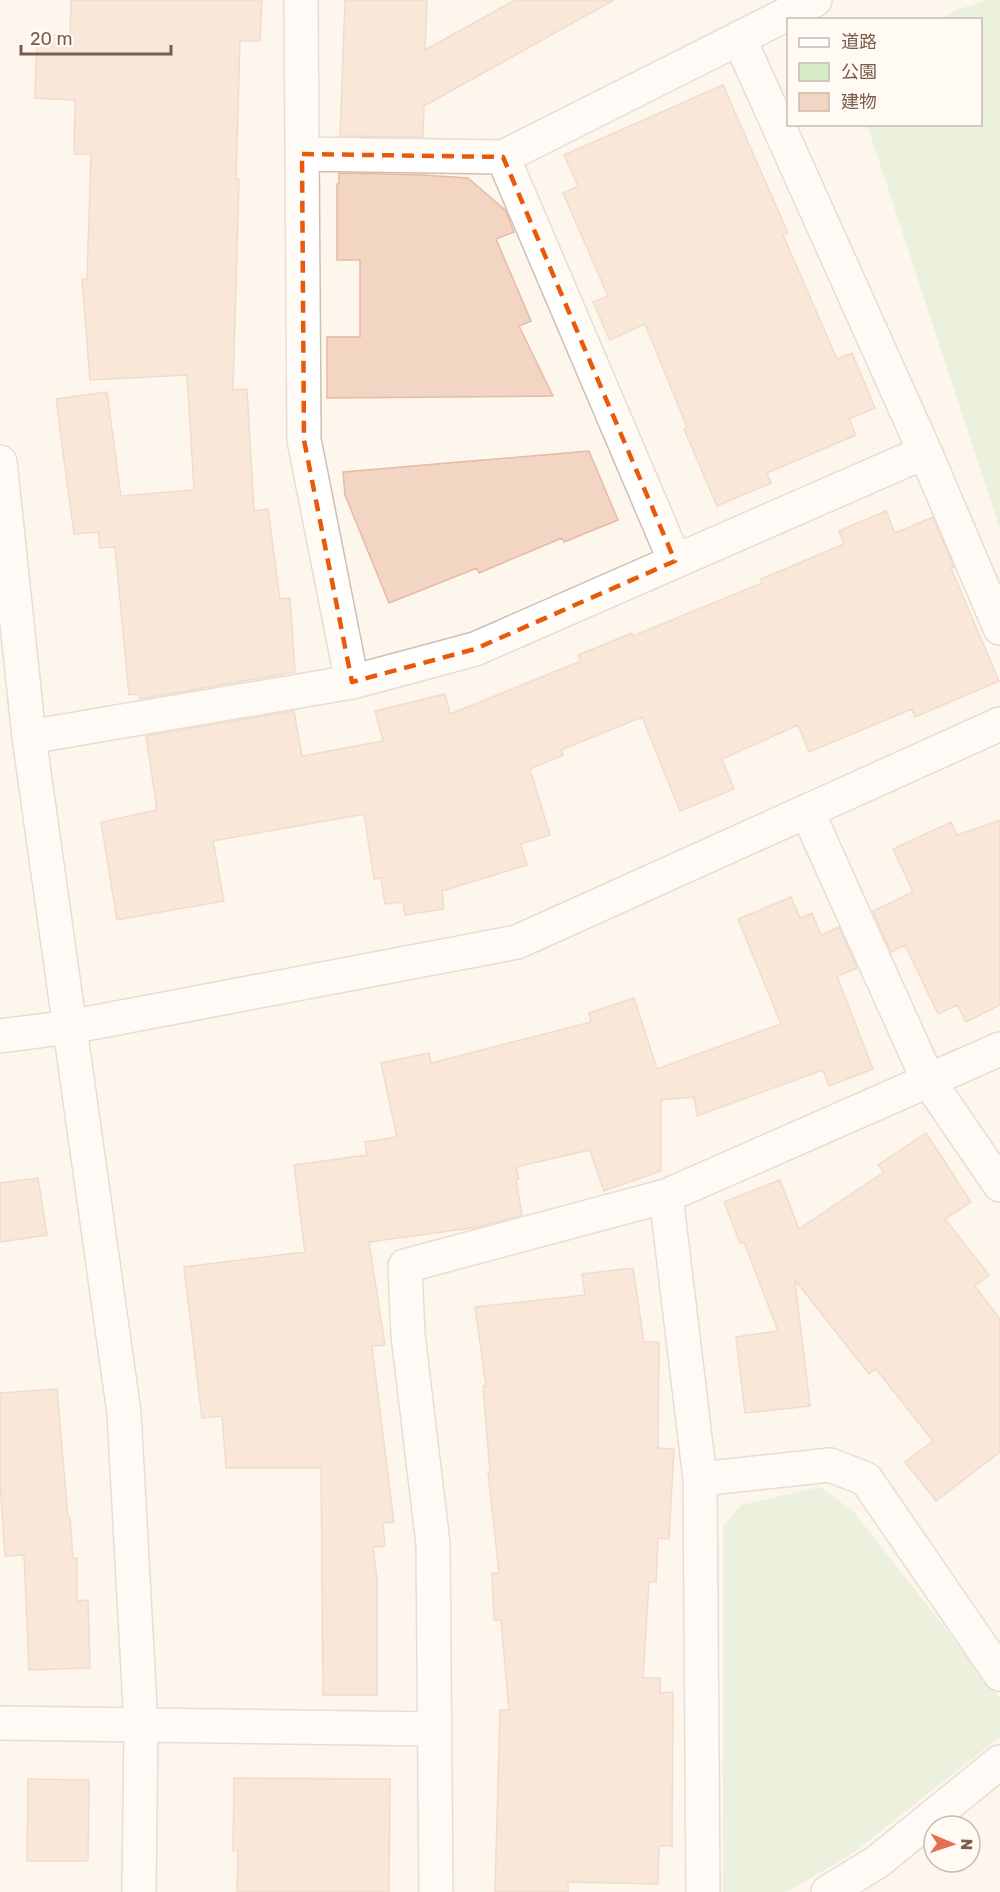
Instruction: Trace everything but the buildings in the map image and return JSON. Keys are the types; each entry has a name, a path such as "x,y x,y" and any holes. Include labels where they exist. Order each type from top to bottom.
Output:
{"street":[{"path":"301,0 304,440 352,682"},
{"path":"302,154 503,157 815,0"},
{"path":"739,38 925,452 1000,627"},
{"path":"503,157 675,561"},
{"path":"29,737 352,682 475,649 925,452"},
{"path":"0,462 29,737 124,1413 141,1725 139,1892"},
{"path":"0,1036 70,1028 517,942 1000,724"},
{"path":"807,811 928,1080 1000,1185"},
{"path":"436,1892 433,1544 408,1335 405,1266 666,1196 1000,1049"},
{"path":"666,1196 700,1479 703,1892"},
{"path":"700,1479 830,1465 866,1479 1000,1674"},
{"path":"0,1723 435,1729"},
{"path":"828,1892 877,1862 1000,1762"}],"highlighted area":[{"path":"302,154 503,157 675,561 475,649 352,682 304,440"}],"green space":[{"path":"987,0 1000,0 1000,529 867,126 982,126 982,18 943,18 959,9"},
{"path":"820,1487 853,1511 1000,1698 1000,1737 849,1856 787,1892 723,1892 723,1526 741,1505"}]}
